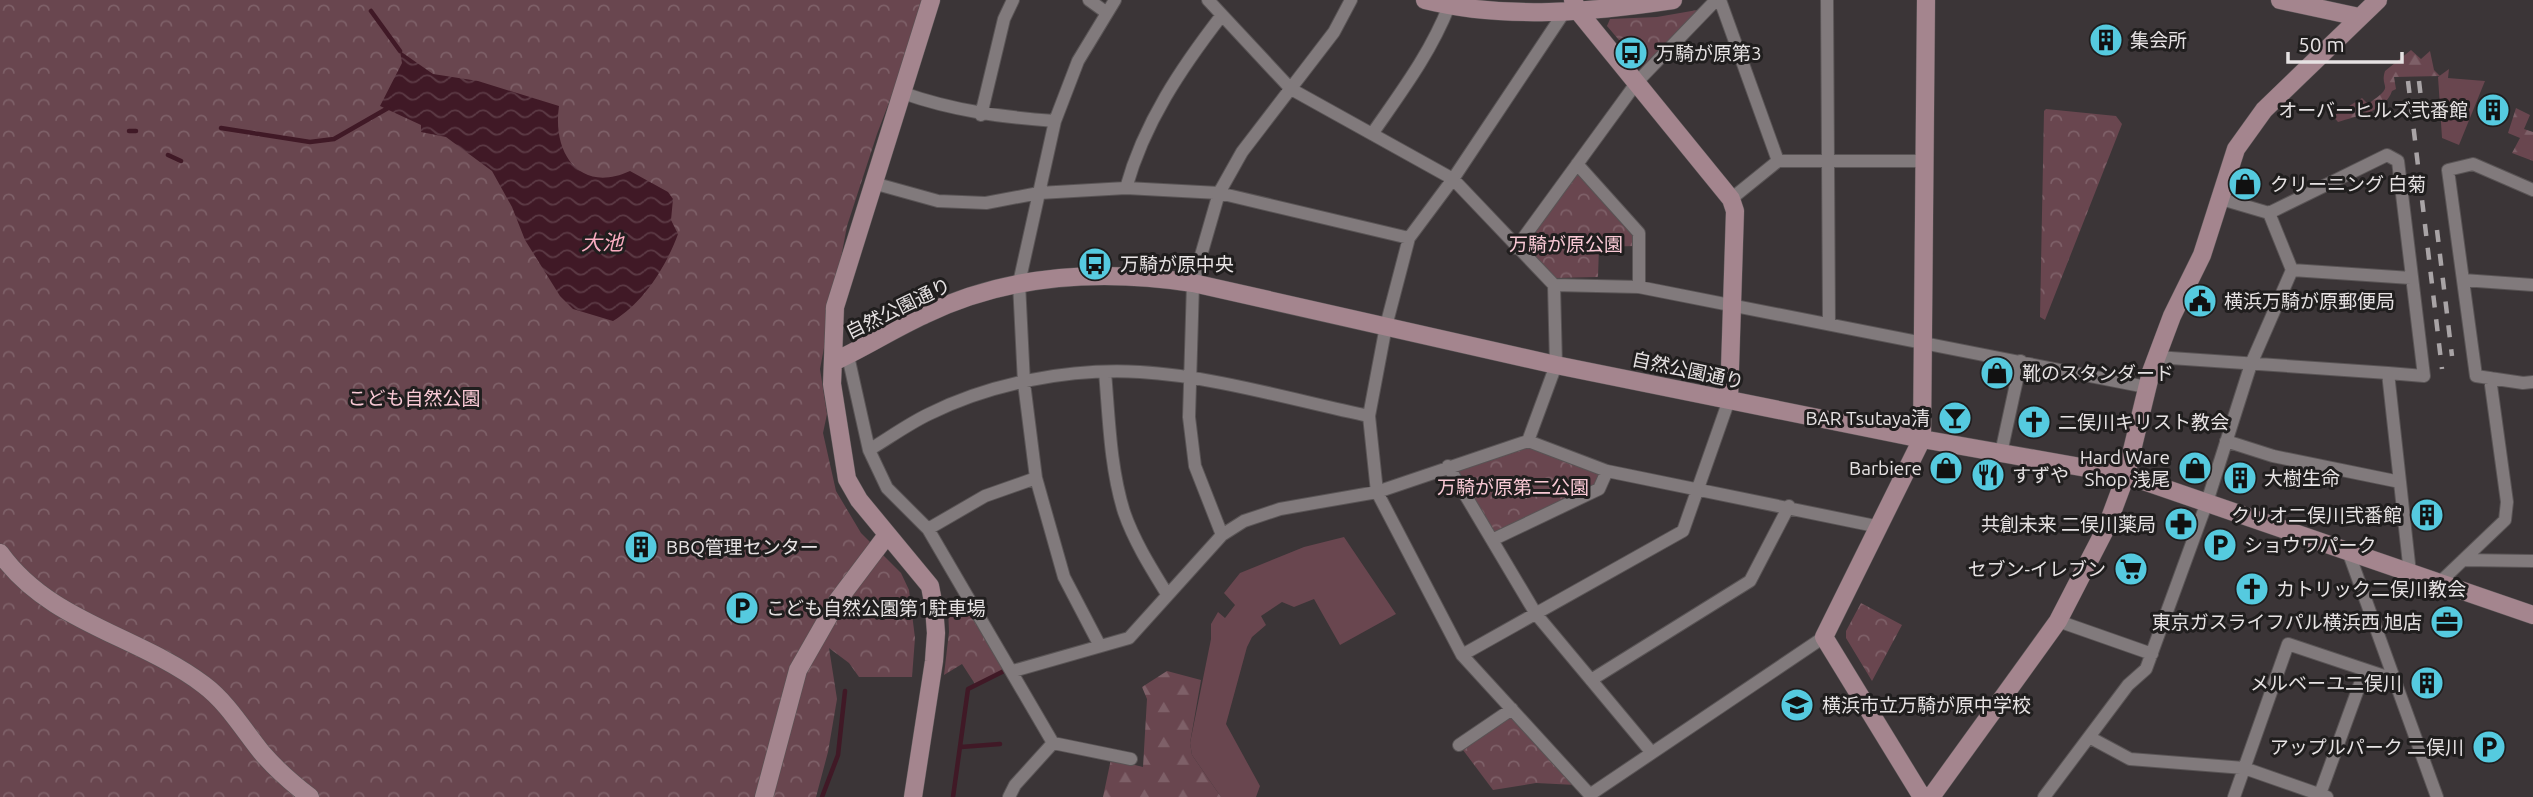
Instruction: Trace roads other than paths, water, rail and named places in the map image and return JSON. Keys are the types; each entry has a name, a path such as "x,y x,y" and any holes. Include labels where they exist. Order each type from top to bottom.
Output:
{"street":[{"path":"931,0 835,307 840,359 869,450 887,488 928,529 1053,743 1131,759"},
{"path":"981,115 1004,19 1013,0"},
{"path":"1089,0 1107,13"},
{"path":"1100,646 1064,577 1036,478 1024,383 1019,283 1055,121 1078,61 1115,0"},
{"path":"1208,0 1291,89 1453,179 1516,248 1555,285 1639,287 1733,307 1925,341 2146,387"},
{"path":"1222,535 1195,466 1189,417 1193,283 1219,193 1242,152 1334,32 1351,0"},
{"path":"1425,0 1449,6 1576,5 1674,0"},
{"path":"1516,248 1637,82 1718,0 1778,161"},
{"path":"1827,0 1829,324"},
{"path":"1576,5 1409,238 1386,326 1369,416 1377,492 1462,655 1592,796 1824,637 1922,439 1925,341 1926,0"},
{"path":"2280,0 2359,17"},
{"path":"1931,797 2058,621 2107,526 2126,475 2146,387 2172,316 2202,255 2218,198 2236,149 2248,129 2378,0"},
{"path":"1462,655 1684,531 1729,400 1735,211 1731,199 1576,5"},
{"path":"1372,134 1419,68 1435,41 1449,6"},
{"path":"1126,188 1137,156 1170,88 1222,15"},
{"path":"903,93 940,107 981,115 1055,121"},
{"path":"2156,358 2424,376 2398,161 2387,156 2269,213 2218,198"},
{"path":"1731,199 1778,161 1926,161"},
{"path":"1577,164 1639,233 1639,287"},
{"path":"2533,190 2473,164 2448,170 2476,376 2533,382"},
{"path":"873,183 938,201 986,203 1039,193 1126,188 1219,193 1409,238"},
{"path":"2044,797 2128,685 2146,669 2152,654 2207,502 2251,364 2292,270 2269,213"},
{"path":"2292,270 2411,278"},
{"name":"自然公園通り","path":"840,359 925,314 974,295 1056,276 1141,275 1193,283 1556,365 1922,439 2126,475 2533,615"},
{"path":"2463,280 2533,285"},
{"path":"1528,440 1556,365 1555,285"},
{"path":"840,359 834,408 847,479 859,500 930,586 934,607 936,642 913,797"},
{"path":"2001,453 2021,361"},
{"path":"1105,372 1114,469 1125,513 1141,551 1167,594"},
{"path":"869,450 929,414 979,394 1075,373 1141,372 1189,378 1369,416"},
{"path":"2388,373 2410,573"},
{"path":"2439,583 2505,520 2507,502 2490,378"},
{"path":"1013,671 1129,638 1222,535 1244,521 1280,509 1377,492 1528,440 1607,471 1789,506 1880,527"},
{"path":"2226,441 2273,456 2400,482"},
{"path":"1448,466 1536,614 1652,753"},
{"path":"1492,540 1599,489 1607,471"},
{"path":"928,529 985,496 1036,478"},
{"path":"1591,680 1750,581 1789,506"},
{"path":"764,797 798,670 838,600 887,535"},
{"path":"2348,551 2437,797"},
{"path":"0,553 30,587 56,607 78,620 162,656 207,688 281,773 310,797"},
{"path":"2463,560 2533,561"},
{"path":"2058,621 2152,654"},
{"path":"1824,637 1922,797"},
{"path":"2234,797 2288,644 2396,680"},
{"path":"2090,737 2130,759 2244,768 2324,796 2365,670"},
{"path":"1459,745 1512,709"},
{"path":"1010,797 1014,785 1053,743"}],"water":[{"name":"大池","path":"400,51 433,74 478,81 559,106 560,140 573,165 584,173 597,177 612,177 630,171 668,192 673,199 671,220 678,234 652,283 624,313 613,321 573,309 560,296 525,240 512,207 492,171 446,137 421,132 421,125 380,106 402,63"}],"waterway":[{"path":"371,11 400,51"},
{"path":"221,128 310,142 334,139 388,108"},
{"path":"129,131 136,131"},
{"path":"168,155 181,161"},
{"path":"953,797 968,689 1006,670"},
{"path":"822,797 838,755 845,691"},
{"path":"961,747 1000,744"}],"railway":[{"path":"2408,81 2442,369"},
{"path":"2419,81 2423,115"},
{"path":"2437,230 2452,356"}],"place":[{"name":"集会所","path":"2106,40"},
{"name":"万騎が原第3","path":"1631,53"},
{"name":"オーバーヒルズ弐番館","path":"2493,110"},
{"name":"クリーニング 白菊","path":"2245,184"},
{"name":"万騎が原中央","path":"1095,264"},
{"name":"横浜万騎が原郵便局","path":"2200,301"},
{"name":"靴のスタンダード","path":"1997,373"},
{"name":"BAR Tsutaya清","path":"1955,418"},
{"name":"二俣川キリスト教会","path":"2034,422"},
{"name":"Barbiere","path":"1946,468"},
{"name":"Hard Ware Shop 浅尾","path":"2195,468"},
{"name":"すずや","path":"1988,475"},
{"name":"大樹生命","path":"2240,478"},
{"name":"クリオ二俣川弐番館","path":"2427,515"},
{"name":"共創未来 二俣川薬局","path":"2181,524"},
{"name":"ショウワパーク","path":"2220,545"},
{"name":"BBQ管理センター","path":"641,547"},
{"name":"セブン-イレブン","path":"2131,569"},
{"name":"カトリック二俣川教会","path":"2252,589"},
{"name":"こども自然公園第1駐車場","path":"742,608"},
{"name":"東京ガスライフパル横浜西 旭店","path":"2447,622"},
{"name":"メルベーユ二俣川","path":"2427,683"},
{"name":"横浜市立万騎が原中学校","path":"1797,705"},
{"name":"アップルパーク 二俣川","path":"2489,747"}],"park label":[{"name":"万騎が原公園","path":"1566,244"},
{"name":"こども自然公園","path":"414,398"},
{"name":"万騎が原第二公園","path":"1513,487"}]}
